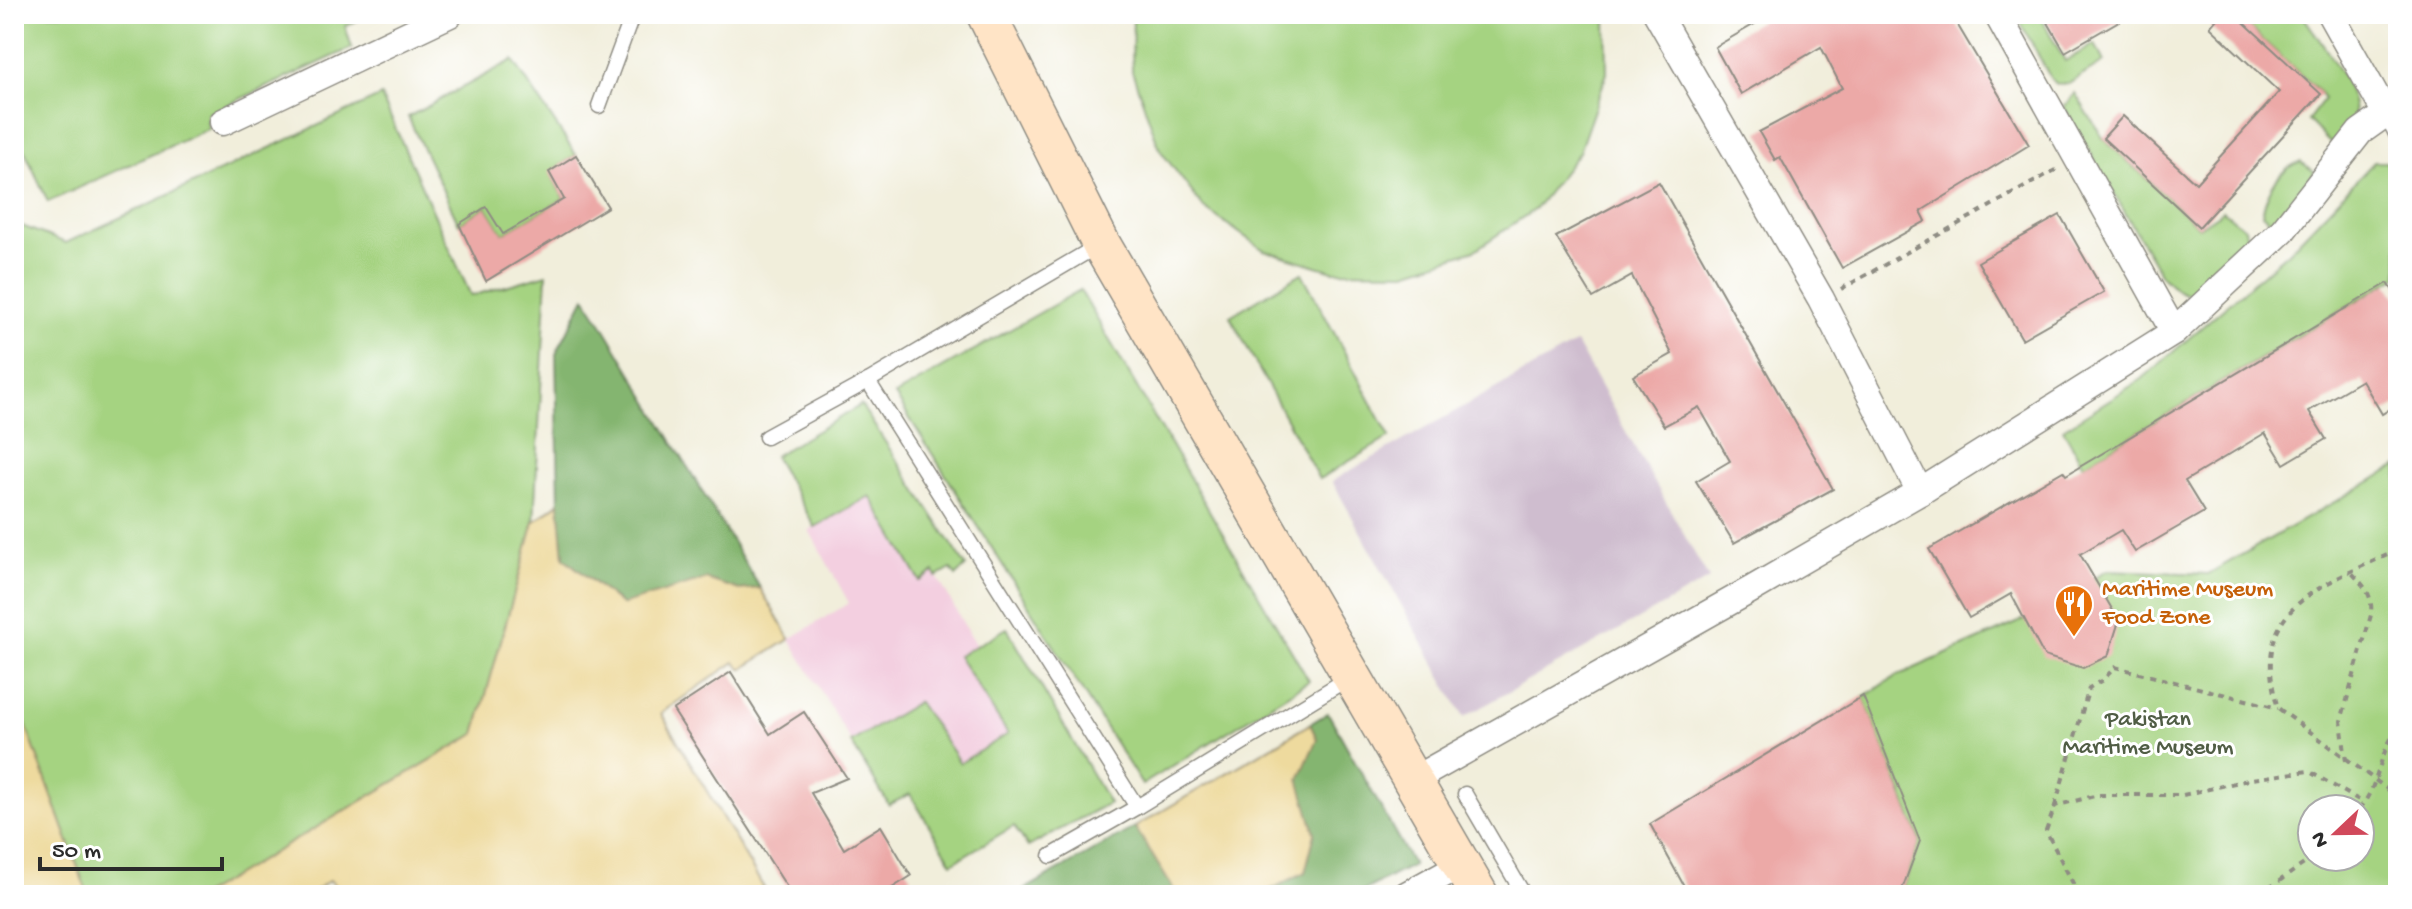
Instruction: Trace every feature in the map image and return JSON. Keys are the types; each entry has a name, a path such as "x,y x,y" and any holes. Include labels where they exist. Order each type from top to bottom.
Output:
{"street":[{"path":"223,122 450,14"},
{"path":"986,14 1101,244 1413,780 1467,884 1406,895"},
{"path":"1657,14 1821,299 1920,492"},
{"path":"1997,14 2174,332"},
{"path":"1413,780 1920,492 2174,332 2283,230 2360,132 2392,108 2330,14"}],"lane":[{"path":"599,106 633,14"},
{"path":"2392,108 2398,138"},
{"path":"766,437 1101,244"},
{"path":"868,381 1137,807"},
{"path":"1051,856 1352,675"},
{"path":"1465,794 1524,895"}],"path":[{"path":"1821,299 2077,158"},
{"path":"2278,708 2269,666 2275,637 2290,612 2310,593 2334,578 2398,550"},
{"path":"2346,761 2341,721 2372,602 2369,591 2351,572"},
{"path":"2079,895 2046,831 2089,688 2104,679 2115,667 2278,708 2398,797"},
{"path":"2370,793 2389,740 2398,729"},
{"path":"2055,806 2098,795 2183,795 2252,779 2308,771 2346,793"},
{"path":"2259,895 2296,869"}],"shaded area":[{"path":"1576,343 1709,579 1464,717 1332,481"},
{"path":"870,496 919,580 934,571 976,646 958,656 1008,734 960,763 918,702 851,742 790,639 849,603 809,530"}],"green space":[{"path":"14,14 371,14 345,26 352,48 207,114 208,129 48,202 14,127"},
{"path":"1133,14 1606,14 1607,73 1579,152 1535,209 1475,250 1406,272 1333,271 1264,250 1204,208 1160,150 1132,71"},
{"path":"2016,14 2039,14 2065,61 2095,44 2104,62 2070,83 2057,84 2051,79"},
{"path":"2235,14 2302,14 2337,67 2351,96 2353,123 2341,145 2328,141 2308,120 2324,99 2321,94"},
{"path":"513,60 576,155 550,172 564,199 503,234 486,207 459,224 408,117"},
{"path":"2075,93 2103,138 2199,227 2223,211 2245,228 2248,247 2201,288 2183,292 2161,275 2064,107"},
{"path":"381,96 471,296 547,274 534,522 475,734 202,895 88,895 14,693 14,223 66,243"},
{"path":"2301,162 2315,172 2276,218 2269,220 2262,214 2270,189 2279,175"},
{"path":"2374,162 2387,162 2398,201 2398,276 2083,465 2063,429 2142,379 2289,251"},
{"path":"1302,273 1390,437 1319,479 1230,316"},
{"path":"1080,290 1309,681 1142,785 895,395"},
{"path":"585,297 760,588 739,590 706,579 622,605 564,558 559,503 556,354"},
{"path":"861,405 966,566 956,576 951,569 937,577 934,572 920,581 870,496 815,527 774,456"},
{"name":"Pakistan Maritime Museum","path":"2398,466 2398,895 1900,895 1920,840 1863,697 1899,675 2017,623 2107,570 2208,574"},
{"path":"1007,628 1109,803 1028,847 1014,826 952,863 910,794 889,805 851,742 918,702 960,763 1008,734 958,656"},
{"path":"1328,713 1413,865 1355,895 1260,895 1305,872 1315,833 1298,779 1317,739 1310,724"},
{"path":"1135,827 1177,895 1015,895"}],"sand":[{"path":"559,503 564,558 621,605 706,579 739,590 760,588 790,639 742,669 735,662 661,713 768,895 342,895 330,880 308,895 202,895 475,734 534,522"},
{"path":"14,693 88,895 14,895"},
{"path":"1310,724 1317,739 1299,779 1315,833 1305,872 1260,895 1177,895 1135,827"}],"building":[{"path":"1772,14 1951,14 2029,145 1921,211 1926,221 1842,268 1780,157 1775,160 1759,132 1842,88 1821,47 1741,94 1715,47"},
{"path":"2043,14 2131,14 2065,52"},
{"path":"2221,14 2235,14 2321,94 2199,227 2103,138 2123,116 2196,183 2279,92 2210,27"},
{"path":"576,155 608,207 486,281 459,224 486,207 503,234 564,199 549,172"},
{"path":"1659,182 1833,489 1734,543 1696,481 1730,461 1699,407 1664,426 1633,376 1672,354 1632,276 1593,298 1556,237"},
{"path":"2060,215 2104,292 2022,339 1978,262"},
{"path":"2388,283 2398,299 2398,404 2382,414 2362,380 2309,411 2326,439 2284,464 2265,433 2185,481 2204,512 2135,552 2121,530 2080,554 2119,621 2108,656 2083,668 2044,656 2011,594 1969,618 1929,549 2063,471 2066,475"},
{"path":"731,672 770,734 804,712 847,778 811,793 844,849 881,826 911,876 881,895 792,895 673,710"},
{"path":"1863,696 1920,841 1900,895 1689,895 1650,824"}],"place":[{"name":"Maritime Museum Food Zone","path":"2074,638"}]}
